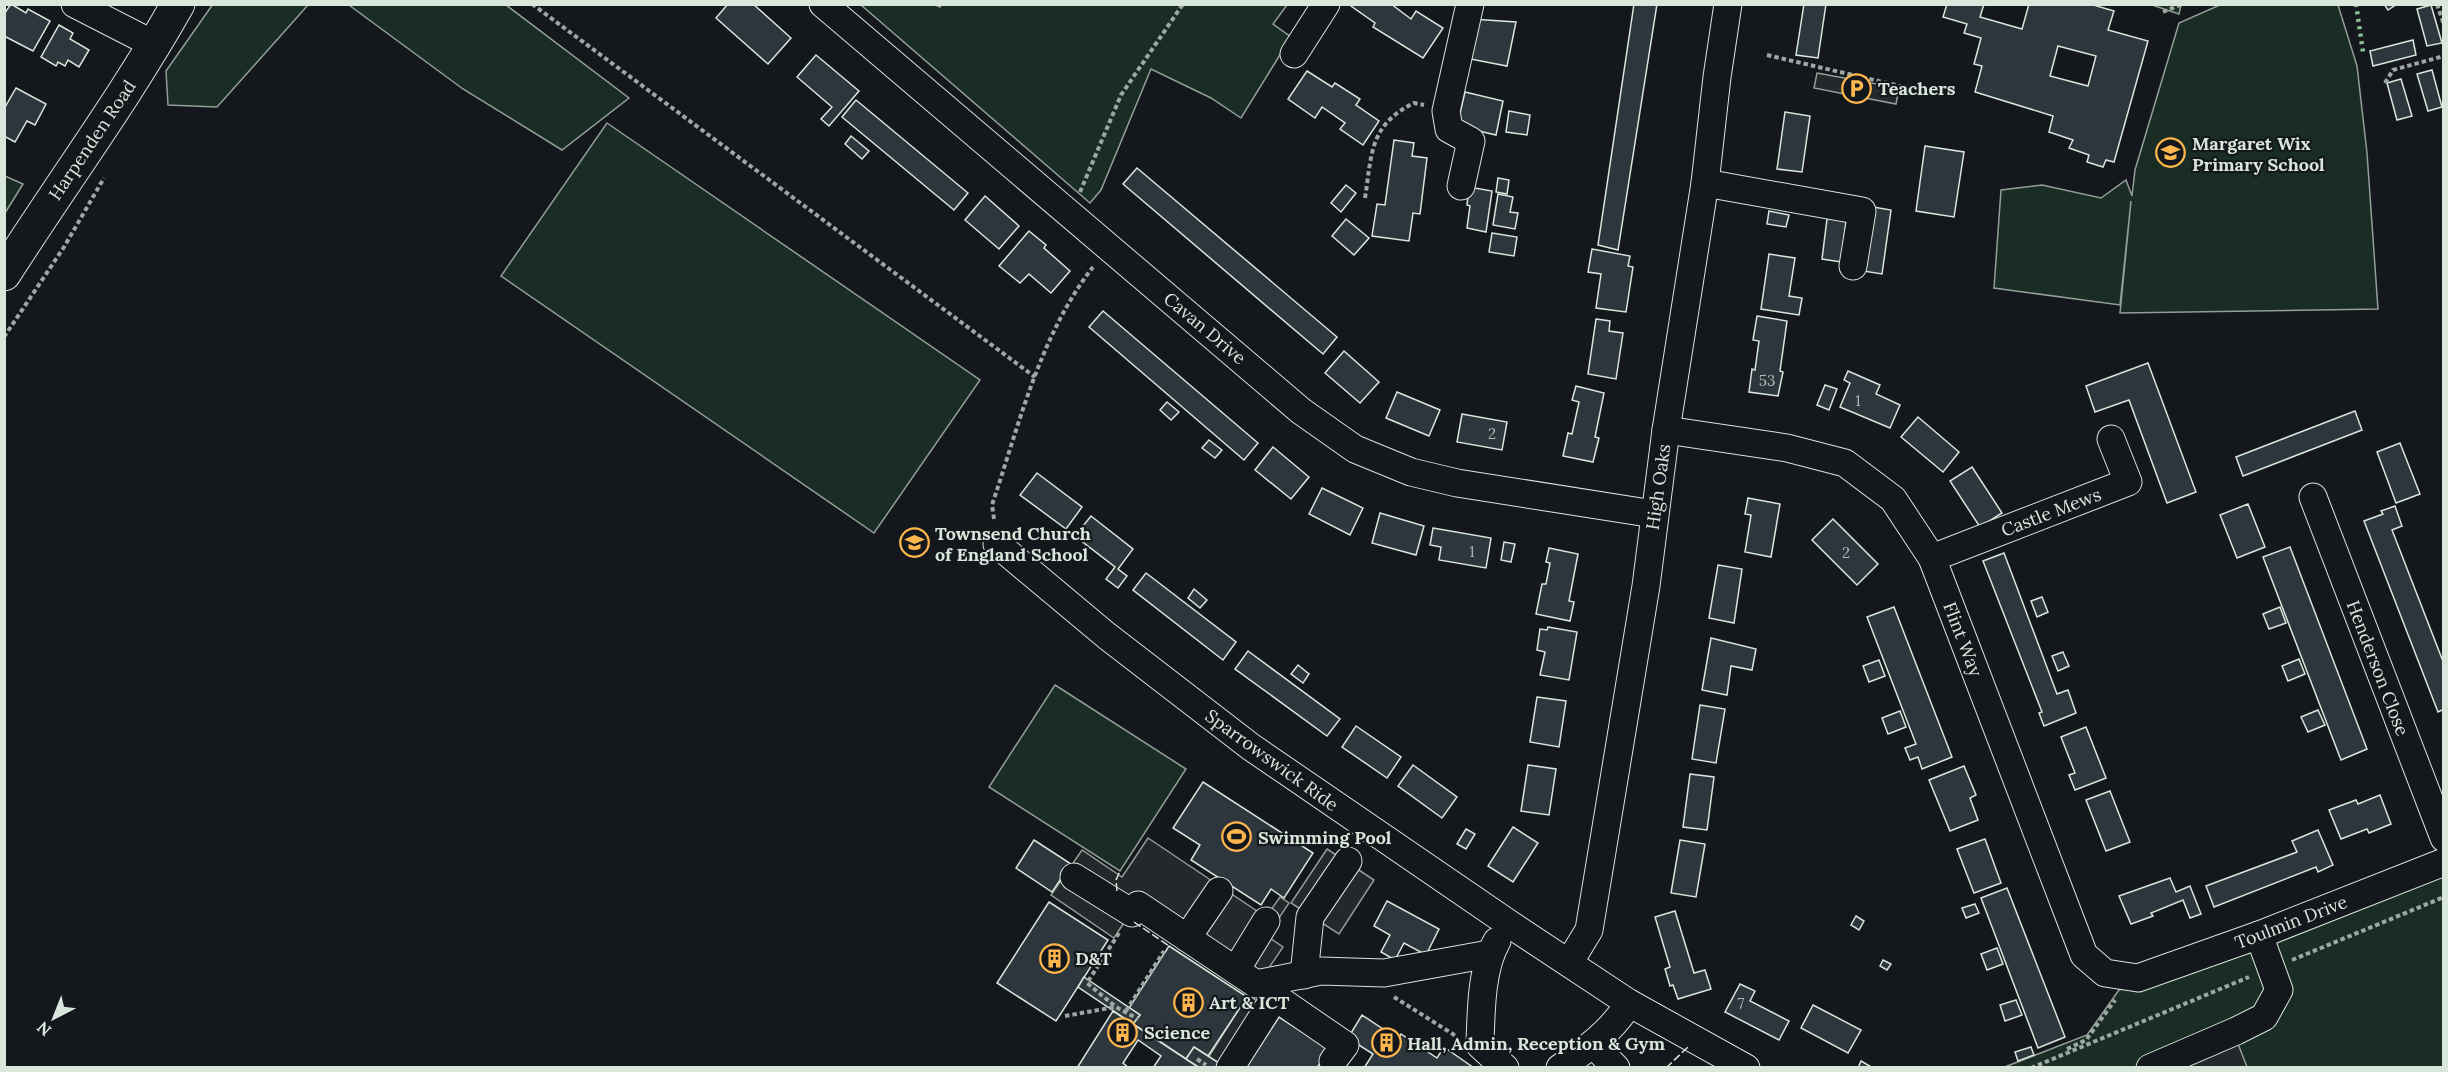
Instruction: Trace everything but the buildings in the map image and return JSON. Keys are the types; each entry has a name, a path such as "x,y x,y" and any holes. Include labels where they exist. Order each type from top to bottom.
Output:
{"main road":[{"name":"Harpenden Road","path":"4,274 50,202 110,117 178,4"}],"street":[{"path":"75,4 155,45"},
{"name":"Cavan Drive","path":"823,4 1301,411 1355,449 1411,472 1457,483 1654,514"},
{"path":"1294,54 1326,4"},
{"path":"1461,186 1471,141 1449,129 1446,111 1470,4"},
{"name":"High Oaks","path":"1569,963 1589,930 1646,586 1666,430 1705,183 1728,4"},
{"path":"1705,183 1862,211 1853,267"},
{"name":"Flint Way","path":"1666,430 1787,448 1845,463 1893,499 1932,558 2084,954 2105,973 2134,978"},
{"name":"Castle Mews","path":"1932,558 2128,482 2111,440"},
{"name":"Henderson Close","path":"2313,497 2444,838"},
{"name":"Sparrowswick Ride","path":"997,544 1107,636 1251,747 1629,1003 1746,1068"},
{"path":"1304,975 1310,917 1348,861"},
{"name":"Toulmin Drive","path":"2134,978 2259,935 2444,862"},
{"path":"1074,877 1132,913 1138,905 1177,942 1236,970 1256,984 1274,989 1345,1045 1334,1061"},
{"path":"1177,942 1219,891"},
{"path":"1236,970 1266,921"},
{"path":"1505,1068 1480,1045 1489,954 1508,923"},
{"path":"2150,1068 2264,1017 2279,990 2259,935"},
{"path":"1230,1068 1274,989 1304,975 1321,971 1384,974 1489,954"},
{"path":"1560,1068 1593,1044 1623,1014 1629,1003"},
{"path":"1593,1044 1616,1068"}],"path":[{"path":"532,4 1035,377"},
{"path":"1070,214 1121,95 1183,4"},
{"path":"2163,12 2182,4"},
{"path":"2437,4 2444,25"},
{"path":"1767,55 1917,90"},
{"path":"2385,83 2393,70 2444,56"},
{"path":"1365,198 1373,144 1385,124 1405,107 1414,103 1446,111"},
{"path":"997,544 992,505 1035,377 1052,335 1082,282 1109,247"},
{"path":"2030,1068 2444,897"},
{"path":"1132,913 1087,983 1116,1007 1138,1019"},
{"path":"1126,1011 1177,942"},
{"path":"2030,1068 2086,1040 2134,978"},
{"path":"1385,990 1461,1040"},
{"path":"1065,1016 1116,1007"}],"green space":[{"path":"213,4 308,5 217,107 168,105 166,71"},
{"path":"933,4 940,7 942,4 1287,5 1273,24 1291,37 1241,118 1211,98 1151,69 1101,190 1090,203 861,5"},
{"path":"2181,4 2179,14 2152,5"},
{"name":"Margaret Wix Primary School","path":"2222,4 2338,5 2357,66 2367,153 2378,309 2120,313 2131,201 2120,305 1994,288 2001,190 2042,185 2101,198 2126,180 2132,196 2135,170 2179,23"},
{"path":"349,5 506,5 629,98 562,150 463,89"},
{"path":"607,123 980,380 874,533 501,276"},
{"path":"5,176 23,184 5,213"},
{"path":"1055,685 1186,769 1120,871 989,787"},
{"path":"2443,876 2443,1067 2002,1068 2087,1035 2119,990"}],"shaded area":[{"name":"Teachers","path":"1817,73 1899,88 1896,104 1814,88"},
{"path":"1148,838 1266,917 1280,897 1289,903 1267,936 1283,947 1256,987 1135,906 1114,938 1051,895 1082,850 1122,877"},
{"path":"1327,849 1374,880 1339,934 1291,903"},
{"path":"1248,995 1259,1002 1219,1065 1208,1058"},
{"path":"2233,1031 2247,1067 2141,1068"}],"hedge":[{"path":"2356,4 2363,52"}],"fence":[{"path":"1117,891 1116,880 1120,871"},
{"path":"1134,922 1169,946"},
{"path":"1666,1068 1688,1047"}],"place":[{"name":"Teachers","path":"1857,88"},
{"name":"Margaret Wix Primary School","path":"2171,153"},
{"name":"Townsend Church of England School","path":"914,543"},
{"name":"Swimming Pool","path":"1237,837"},
{"name":"D&T","path":"1054,958"},
{"name":"Art & ICT","path":"1188,1002"},
{"name":"Science","path":"1123,1032"},
{"name":"Hall, Admin, Reception & Gym","path":"1386,1043"}]}
